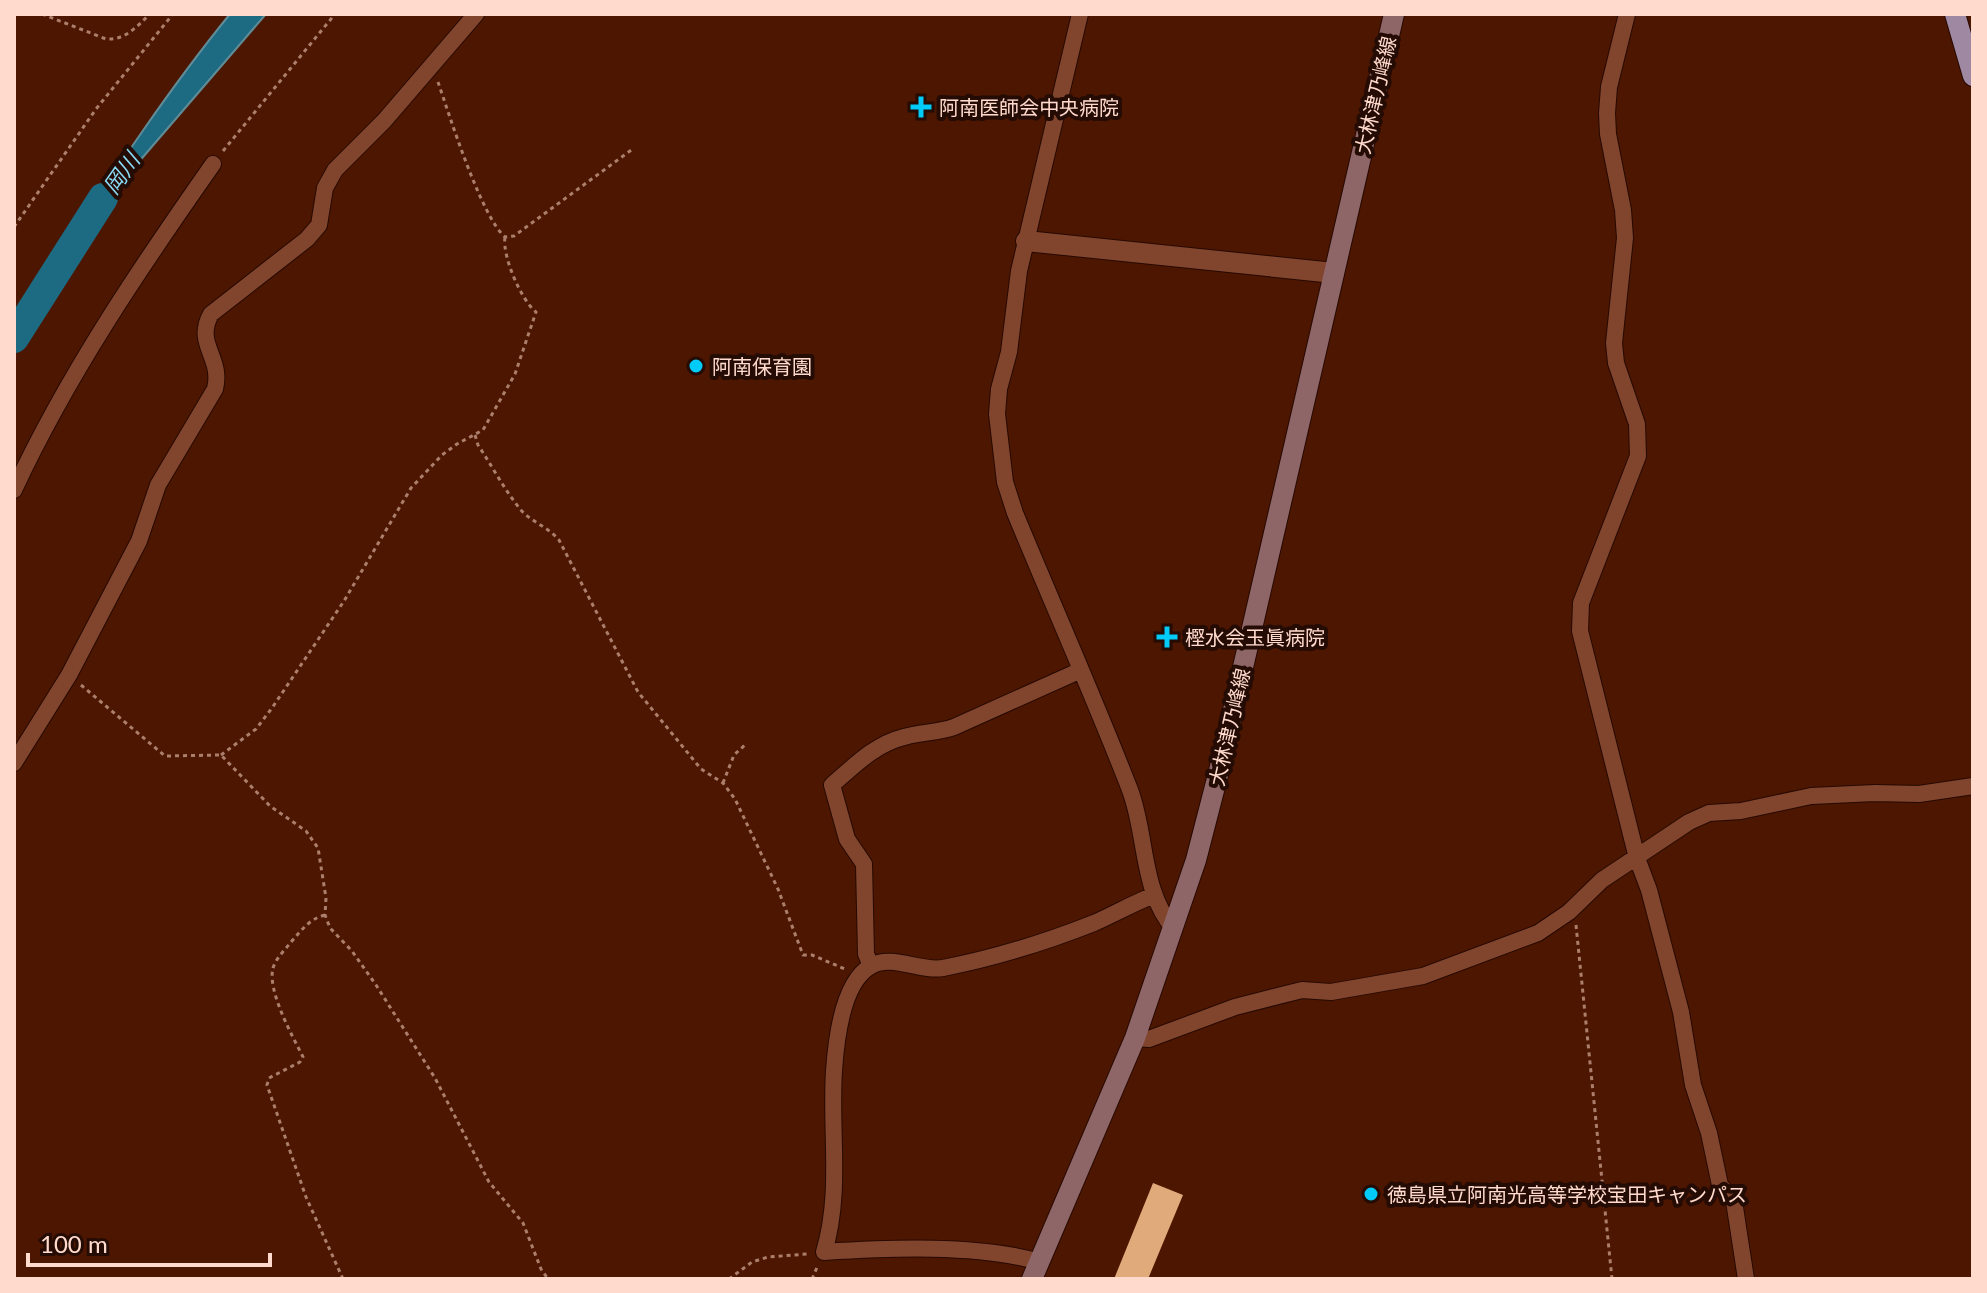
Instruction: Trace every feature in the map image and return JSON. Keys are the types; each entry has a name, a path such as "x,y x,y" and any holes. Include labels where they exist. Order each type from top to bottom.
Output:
{"main road":[{"name":"大林津乃峰線","path":"1036,1270 1135,1038 1196,860 1394,14"},
{"path":"1955,14 1973,76"}],"street":[{"path":"14,763 69,675 139,541 158,485 215,389 219,376 217,366 204,337 211,314 307,239 319,225 325,188 335,170 384,121 476,14"},
{"path":"1080,14 1019,271 1009,352 999,389 997,414 1005,482 1015,513 1131,794 1154,895 1162,915 1174,929"},
{"path":"1627,14 1609,87 1608,123 1625,238 1614,343 1616,363 1635,415 1638,456 1581,603 1580,631 1637,858 1649,890 1681,1012 1693,1085 1709,1133 1720,1185 1734,1201 1746,1279"},
{"path":"14,490 70,383 134,277 213,164"},
{"path":"1026,241 1334,273"},
{"path":"871,966 866,954 864,864 847,839 832,785 870,752 884,745 904,737 954,727 1079,671"},
{"path":"1135,1038 1149,1039 1235,1007 1302,990 1331,992 1423,976 1538,933 1569,912 1602,880 1689,822 1709,813 1741,811 1811,796 1919,794 1973,786"},
{"path":"1036,1270 1012,1254 888,1248 824,1252 835,1189 834,1072 846,998 858,978 871,966 905,963 939,968 996,956 1097,921 1154,895"}],"path":[{"path":"42,14 116,40 127,36 150,14"},
{"path":"14,227 96,109 173,14"},
{"path":"213,164 335,14"},
{"path":"429,69 436,78 483,200 498,231 505,237 514,236 634,148"},
{"path":"69,675 165,756 221,755 256,729 344,601 411,488 442,455 483,430 515,374 536,312 526,304 510,266 505,237"},
{"path":"475,435 478,445 520,510 550,530 559,540 638,692 701,769 723,783 735,799 754,836 803,955 828,960 858,978"},
{"path":"723,783 734,755 747,743"},
{"path":"221,755 270,806 306,831 318,848 326,898 325,915 330,928 352,951 376,985 435,1078 489,1182 523,1223 548,1279"},
{"path":"1569,912 1576,924 1578,939 1612,1279"},
{"path":"325,915 308,923 273,967 272,977 283,1015 303,1057 300,1062 269,1078 267,1085 306,1197 343,1279"},
{"path":"729,1279 752,1262 768,1257 824,1252 812,1279"}],"water":[{"path":"230,14 266,14 63,250 164,100"}],"building":[{"path":"1153,1183 1183,1195 1148,1279 1114,1279"}],"waterway":[{"name":"岡川","path":"14,338 103,198"}],"place":[{"name":"阿南医師会中央病院","path":"921,107"},
{"name":"阿南保育園","path":"696,366"},
{"name":"樫水会玉眞病院","path":"1167,637"},
{"name":"徳島県立阿南光高等学校宝田キャンパス","path":"1371,1194"}]}
